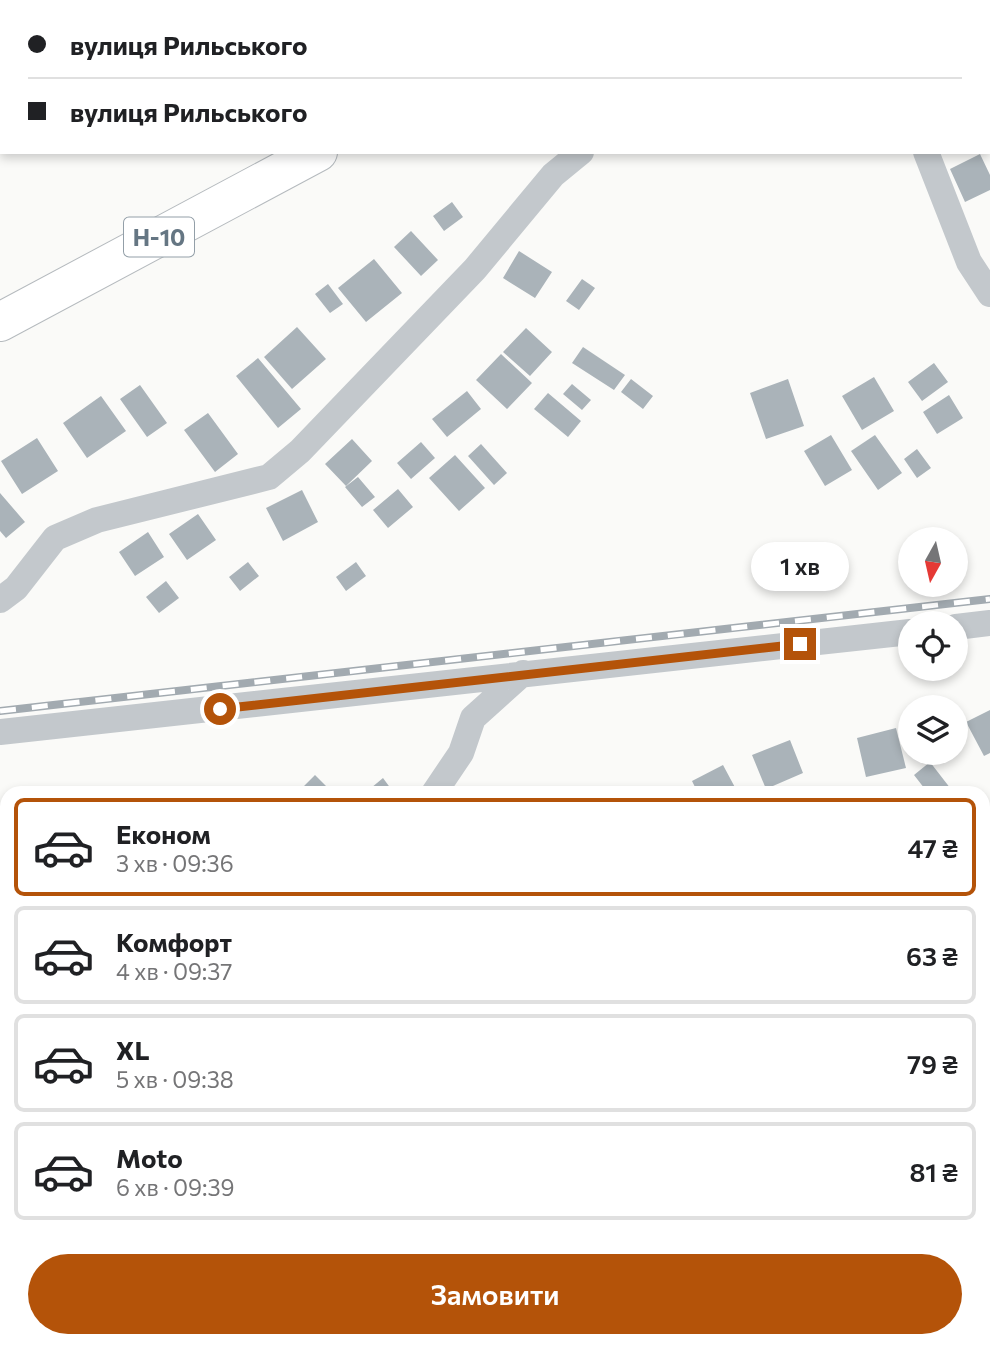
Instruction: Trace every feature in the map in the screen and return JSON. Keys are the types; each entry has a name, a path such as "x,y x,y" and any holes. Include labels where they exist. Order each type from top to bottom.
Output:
{"main road":[{"name":"Н-10","path":"0,321 314,154"}],"street":[{"path":"0,600 16,587 55,538 97,520 269,477 300,451 475,270 553,175 579,154"},
{"path":"927,154 969,262 990,294"},
{"path":"968,626 990,623"},
{"path":"0,732 898,633"},
{"path":"439,786 461,753 472,718 523,673"},
{"path":"439,685 472,718"}],"building":[{"path":"980,154 990,175 990,190 965,202 950,169"},
{"path":"452,202 463,217 444,231 433,216"},
{"path":"411,231 438,260 421,276 394,247"},
{"path":"519,251 552,272 535,298 503,278"},
{"path":"374,259 402,293 366,322 338,288"},
{"path":"582,279 595,288 579,310 566,301"},
{"path":"328,284 343,304 330,313 315,294"},
{"path":"297,327 326,359 292,389 264,357"},
{"path":"526,328 552,352 530,376 503,352"},
{"path":"583,347 625,375 614,390 572,363"},
{"path":"501,354 532,383 507,409 476,380"},
{"path":"258,358 301,409 278,428 236,376"},
{"path":"934,363 948,382 922,401 908,382"},
{"path":"874,377 894,411 862,430 842,396"},
{"path":"631,379 653,396 643,409 621,392"},
{"path":"788,379 804,426 766,439 750,393"},
{"path":"572,384 591,400 582,410 563,394"},
{"path":"140,385 167,423 147,437 120,399"},
{"path":"467,391 481,409 447,437 432,419"},
{"path":"548,393 581,421 568,437 534,409"},
{"path":"949,395 963,418 937,434 923,412"},
{"path":"101,396 126,431 87,458 63,423"},
{"path":"208,413 238,454 215,472 184,430"},
{"path":"831,435 852,470 825,486 804,451"},
{"path":"875,435 902,473 878,490 851,451"},
{"path":"37,438 58,471 22,494 1,461"},
{"path":"352,439 372,461 346,486 325,464"},
{"path":"421,442 435,458 411,479 397,463"},
{"path":"481,444 507,473 494,485 468,456"},
{"path":"917,449 931,468 917,478 904,459"},
{"path":"455,455 485,488 459,511 429,478"},
{"path":"358,477 375,497 362,507 345,487"},
{"path":"398,489 413,507 388,528 373,510"},
{"path":"302,490 318,522 283,541 266,508"},
{"path":"0,493 25,522 6,538 0,531"},
{"path":"198,514 216,540 187,560 169,534"},
{"path":"148,532 164,557 135,576 119,552"},
{"path":"248,562 259,576 240,591 229,577"},
{"path":"356,562 366,576 346,591 336,577"},
{"path":"166,581 179,598 159,613 146,597"},
{"path":"990,710 990,753 984,756 968,721"},
{"path":"896,728 898,765 905,765 906,768 866,777 857,738"},
{"path":"790,740 803,773 773,786 765,786 752,755"},
{"path":"723,765 734,786 694,786 692,781"},
{"path":"926,765 932,765 949,786 923,786 914,775"},
{"path":"315,775 326,786 304,786"},
{"path":"383,778 389,786 373,786"}],"railway":[{"path":"0,711 990,599"}],"route":[{"path":"220,709 800,644"}]}
